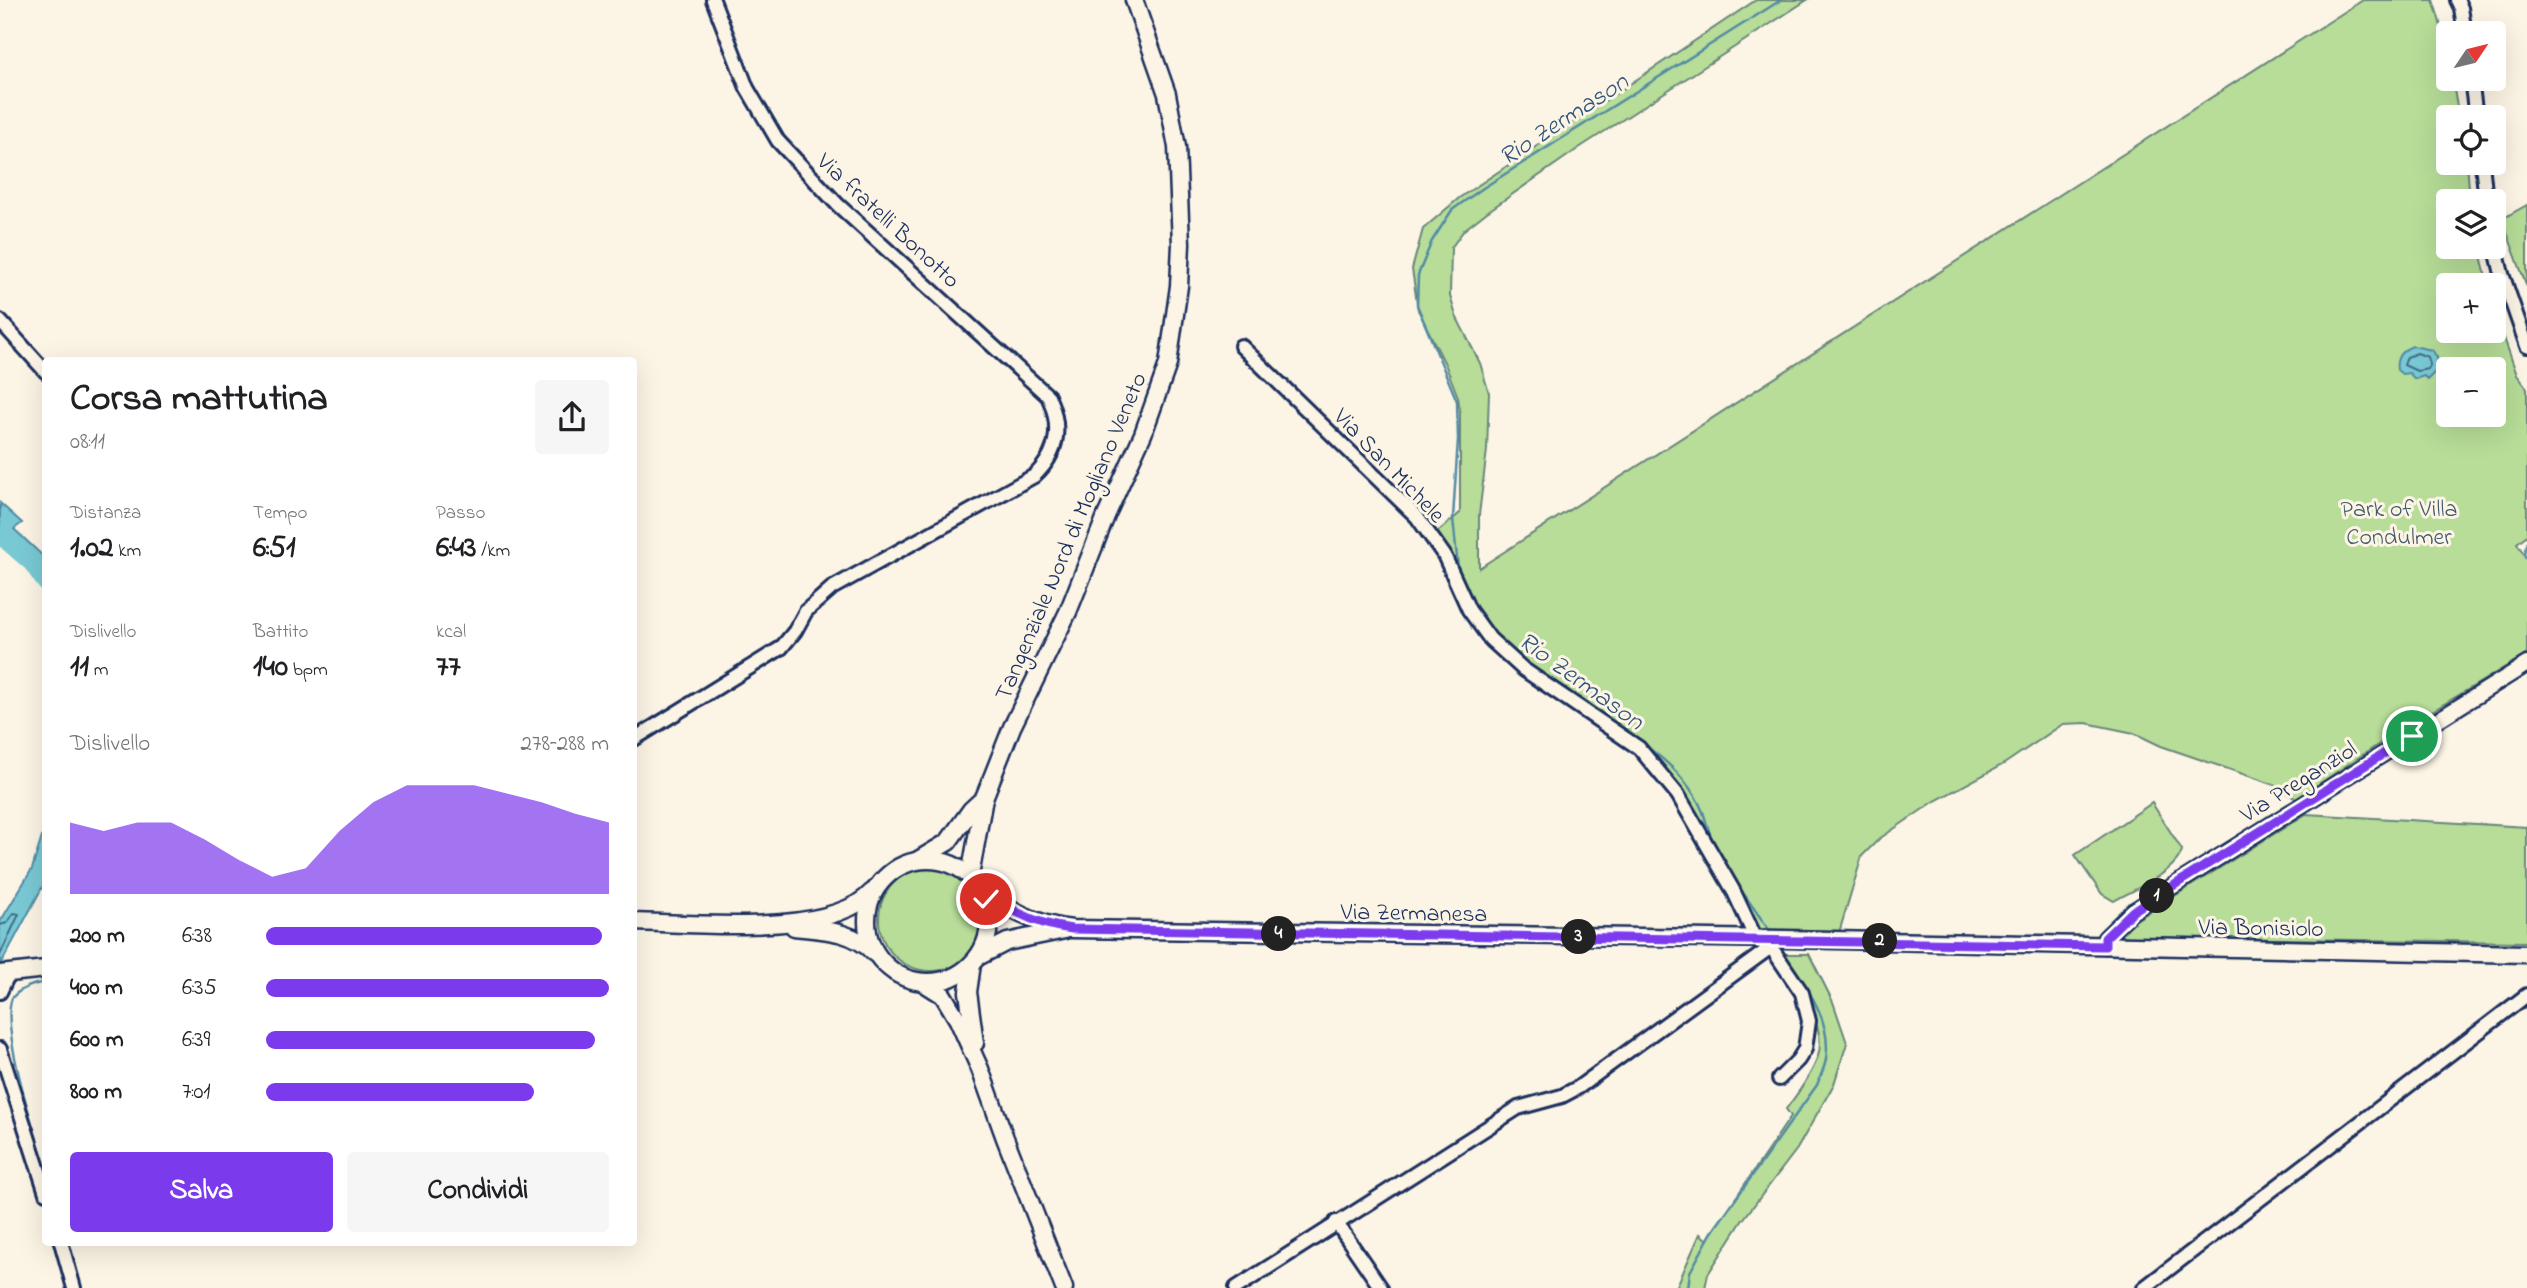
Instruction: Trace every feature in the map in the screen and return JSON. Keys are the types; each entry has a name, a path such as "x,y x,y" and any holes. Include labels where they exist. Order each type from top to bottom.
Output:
{"main road":[{"name":"Tangenziale Nord di Mogliano Veneto","path":"973,879 984,797 1012,727 1068,612 1106,516 1143,434 1168,364 1180,286 1177,147 1167,94 1134,0"},
{"name":"Tangenziale Nord di Mogliano Veneto","path":"917,860 948,842 984,797"},
{"name":"Via Zermanesa","path":"917,860 945,862 973,879 993,900 1051,925 1072,929 1756,939 1778,943"},
{"path":"768,924 833,914 858,904 893,871 917,860"},
{"path":"973,879 986,899 989,919 987,939 975,961 968,992 980,1069"},
{"path":"874,890 866,924 870,942 878,957"},
{"path":"637,922 768,924 853,936 864,942 890,970 905,978 932,986 947,999 980,1069 1065,1288"},
{"name":"Via Zermanesa","path":"922,983 940,982 958,975 975,961 1007,942 1072,929"},
{"name":"Via Bonisiolo","path":"1778,943 2527,954"},
{"path":"4,974 42,969"}],"street":[{"name":"Via fratelli Bonotto","path":"637,737 781,648 806,611 832,588 1034,476 1044,468 1054,449 1057,422 1048,396 838,205 778,141 747,88 713,0"},
{"path":"2457,0 2463,21"},
{"path":"2498,259 2527,346"},
{"path":"0,321 42,368"},
{"name":"Via San Michele","path":"1241,346 1417,517 1444,555 1469,610 1490,639 1523,669 1639,748 1653,763 1678,795 1734,890 1756,939"},
{"name":"Via Preganziol","path":"2105,946 2105,938 2133,911 2527,664"},
{"path":"1236,1288 1518,1108 1562,1096 1579,1087 1778,943 1802,993 1809,1021 1805,1049 1779,1079"},
{"path":"0,992 4,974"},
{"path":"2144,1288 2527,995"},
{"path":"0,1049 42,1180"},
{"path":"1336,1222 1381,1288"},
{"path":"62,1246 74,1288"}],"green space":[{"name":"Park of Villa Condulmer","path":"1756,0 1807,0 1579,148 1487,212 1464,230 1451,248 1450,296 1456,316 1480,363 1489,393 1487,450 1479,515 1479,568 2363,0 2433,0 2440,21 2436,21 2436,91 2454,91 2457,105 2436,105 2436,175 2468,175 2469,189 2436,189 2436,259 2482,259 2485,273 2436,273 2436,343 2506,343 2517,375 2527,388 2527,535 2517,543 2527,559 2527,654 2399,731 2296,799 2275,785 2161,746 2134,733 2086,723 2063,724 2004,764 1935,801 1879,839 1862,856 1838,936 1762,936 1680,793 1653,756 1642,744 1519,662 1482,622 1435,534 1460,513 1460,412 1458,397 1445,364 1418,310 1412,269 1423,229 1459,198"},
{"path":"2527,205 2527,287 2506,230 2506,217"},
{"path":"2152,803 2182,850 2172,866 2163,873 2114,901 2102,894 2075,855"},
{"path":"2306,814 2527,827 2527,942 2116,937 2128,925"},
{"path":"931,867 951,871 968,882 979,899 983,919 979,939 968,956 951,967 931,971 911,967 894,956 883,939 879,919 883,899 894,882 911,871"},
{"path":"1783,954 1809,954 1833,1002 1847,1043 1834,1084 1797,1149 1742,1221 1708,1274 1705,1288 1676,1288 1700,1234 1707,1240 1791,1116 1786,1109 1817,1059 1820,1040 1814,1015"}],"water":[{"path":"2413,346 2432,350 2437,357 2436,371 2427,380 2424,376 2415,379 2409,373 2402,374 2397,370 2397,361 2405,350"},
{"path":"0,503 22,523 14,529 42,555 42,579 0,537"},
{"path":"42,837 42,888 0,966 0,922 32,869"}],"waterway":[{"name":"Rio Zermason","path":"1465,586 1458,568 1453,518 1458,439 1457,401 1417,305 1418,275 1432,241 1452,210 1483,188 1781,0"},
{"path":"0,535 32,563 42,577"},
{"path":"2527,542 2524,554 2527,560"},
{"name":"Rio Zermason","path":"1644,745 1686,783 1698,801 1716,849"},
{"name":"Rio Zermason","path":"1733,879 1772,934"},
{"name":"Rio Zermason","path":"1688,1288 1690,1272 1712,1232 1817,1085 1825,1065 1827,1043 1820,1013 1779,945"},
{"path":"42,983 27,987 15,995 10,1012 20,1082 42,1157"},
{"path":"69,1246 79,1283"}],"route":[{"path":"986,899 975,882 993,900 1015,911 1072,929 2105,946 2105,938 2133,911 2412,736"}]}
